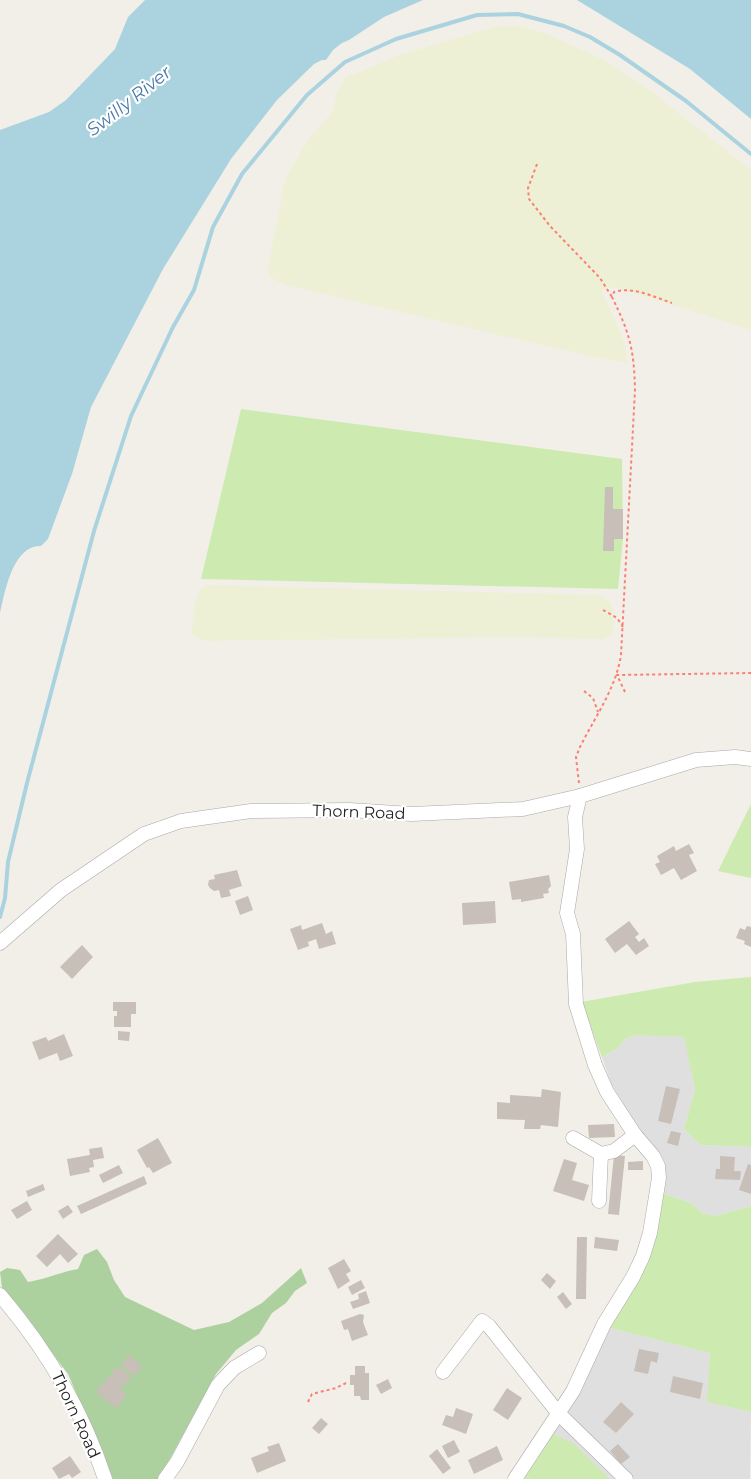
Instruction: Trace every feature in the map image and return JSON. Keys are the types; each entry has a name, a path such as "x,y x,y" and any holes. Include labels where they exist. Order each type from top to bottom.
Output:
{"street":[{"name":"Thorn Road","path":"0,943 61,890 144,834 181,821 251,811 349,810 412,814 501,811 542,806 696,760 735,757 751,759"},
{"path":"515,1479 573,1391 604,1324 633,1277 643,1256 657,1203 658,1166 608,1092 595,1065 576,1004 573,934 567,913 577,849 575,817 580,796"},
{"path":"573,1138 601,1154 614,1150 635,1135"},
{"path":"599,1201 601,1154"},
{"name":"Thorn Road","path":"0,1295 53,1366 72,1399 105,1479"},
{"path":"443,1372 482,1321 489,1326 559,1414 626,1479"},
{"path":"165,1479 177,1462 218,1385 234,1368 259,1353"}],"path":[{"path":"537,164 528,188 529,199 557,234 600,279 612,297 631,340 635,380 621,655 617,675 576,757 580,796"},
{"path":"612,297 614,292 622,289 633,290 672,303"},
{"path":"603,610 617,618 622,627"},
{"path":"617,675 751,673"},
{"path":"617,675 626,692"},
{"path":"584,691 593,699 598,712"},
{"path":"308,1402 312,1394 346,1383"}],"shaded area":[{"path":"636,1035 685,1037 695,1089 684,1129 700,1145 751,1147 751,1206 715,1216 702,1213 693,1204 662,1193 633,1121 611,1083 602,1057 618,1048 625,1039"},
{"path":"610,1328 710,1353 708,1402 751,1412 750,1479 610,1479 592,1462 553,1434 588,1376"}],"green space":[{"path":"497,26 520,26 548,34 604,60 651,91 751,170 751,330 615,287 601,290 626,349 627,363 290,286 269,276 268,267 285,179 308,140 332,112 337,93 345,78 399,55"},
{"path":"241,409 622,459 623,539 618,589 201,579"},
{"path":"206,585 599,595 610,602 613,608 614,625 612,634 603,639 515,637 204,641 191,633 196,599 200,589"},
{"path":"751,804 751,878 718,871"},
{"path":"751,977 751,1147 700,1145 684,1129 695,1089 684,1037 636,1035 625,1039 618,1048 602,1057 581,1002 695,982"},
{"path":"662,1193 693,1204 702,1213 715,1216 751,1206 751,1412 707,1402 710,1353 610,1328 639,1277"},
{"path":"97,1249 107,1262 114,1280 125,1297 194,1330 229,1322 262,1303 301,1268 307,1283 272,1313 259,1334 236,1350 216,1374 159,1479 113,1479 68,1374 2,1288 0,1272 7,1268 20,1270 28,1282 35,1281 78,1269 84,1255"},
{"path":"553,1434 573,1443 610,1479 524,1479"}],"water":[{"name":"Swilly River","path":"145,0 423,0 384,17 342,43 326,60 314,64 277,100 231,159 163,269 91,407 72,474 48,539 41,546 23,553 17,561 8,582 0,613 0,130 49,112 66,100 115,49 128,17"},
{"path":"577,0 751,0 751,119 690,69"}],"building":[{"path":"605,487 613,487 613,509 623,509 623,539 614,539 614,551 603,551"},
{"path":"689,844 694,853 689,855 697,871 681,880 674,868 661,875 655,864 660,862 657,856 674,846 676,851"},
{"path":"237,870 242,886 229,890 231,896 221,898 219,890 214,891 208,885 209,880 215,879 214,875"},
{"path":"549,875 551,886 548,889 549,893 543,894 544,898 521,902 521,899 512,900 509,882"},
{"path":"248,896 253,910 240,915 235,901"},
{"path":"495,901 496,923 463,925 462,903"},
{"path":"629,921 639,934 635,937 639,942 644,938 649,946 636,955 627,944 615,953 605,939"},
{"path":"322,923 326,934 332,931 336,944 319,949 316,939 308,942 309,946 298,950 290,929 301,925 302,930"},
{"path":"747,926 751,927 751,947 744,944 745,941 736,938 740,928 745,930"},
{"path":"82,945 93,957 72,979 60,967"},
{"path":"113,1002 136,1002 136,1014 131,1014 131,1027 114,1027 114,1016 117,1016 117,1011 113,1011"},
{"path":"118,1031 130,1032 129,1041 118,1040"},
{"path":"64,1034 73,1056 60,1061 57,1053 39,1060 32,1042 46,1037 48,1041"},
{"path":"666,1086 680,1089 671,1124 658,1121"},
{"path":"542,1089 561,1092 558,1127 541,1125 540,1129 524,1129 525,1120 497,1119 497,1102 510,1103 510,1095 541,1097"},
{"path":"614,1124 615,1137 589,1138 588,1125"},
{"path":"671,1131 681,1133 678,1146 667,1143"},
{"path":"158,1138 172,1163 153,1173 149,1167 147,1168 137,1150"},
{"path":"102,1147 104,1158 93,1160 94,1167 89,1168 90,1172 70,1176 67,1159 90,1155 89,1149"},
{"path":"614,1155 625,1156 619,1215 608,1214"},
{"path":"720,1156 735,1157 734,1171 741,1171 740,1180 715,1179 716,1169 720,1169"},
{"path":"564,1159 577,1163 572,1180 589,1185 584,1201 553,1191"},
{"path":"643,1161 643,1170 628,1170 628,1162"},
{"path":"748,1164 751,1165 751,1194 739,1190"},
{"path":"119,1165 123,1173 103,1183 99,1175"},
{"path":"144,1176 147,1184 81,1214 77,1206"},
{"path":"43,1184 45,1190 28,1197 26,1191"},
{"path":"27,1201 32,1210 17,1219 11,1210"},
{"path":"68,1205 73,1212 63,1219 58,1211"},
{"path":"58,1234 78,1254 68,1263 60,1254 47,1267 36,1256"},
{"path":"577,1237 587,1237 586,1299 576,1299"},
{"path":"595,1237 619,1240 617,1251 594,1248"},
{"path":"344,1259 351,1271 346,1274 350,1281 338,1289 328,1268"},
{"path":"547,1273 556,1281 550,1289 541,1280"},
{"path":"361,1280 365,1288 352,1295 348,1287"},
{"path":"366,1291 370,1303 353,1309 350,1302 359,1299 358,1294"},
{"path":"563,1292 572,1304 566,1309 557,1297"},
{"path":"360,1314 364,1315 363,1322 368,1335 352,1341 348,1329 344,1330 341,1321"},
{"path":"639,1349 659,1353 657,1363 651,1361 648,1374 634,1371"},
{"path":"129,1355 142,1366 134,1376 121,1365"},
{"path":"118,1366 131,1377 120,1390 127,1395 116,1408 96,1392"},
{"path":"355,1366 365,1366 365,1373 369,1373 369,1400 361,1400 360,1396 354,1396 354,1385 350,1385 350,1375 355,1375"},
{"path":"673,1376 703,1383 700,1399 670,1392"},
{"path":"388,1379 392,1388 381,1394 376,1385"},
{"path":"507,1388 522,1398 508,1420 493,1410"},
{"path":"621,1402 634,1414 616,1433 603,1422"},
{"path":"456,1408 473,1414 466,1434 442,1425 446,1415 453,1417"},
{"path":"321,1418 328,1424 319,1434 312,1428"},
{"path":"454,1440 460,1452 448,1458 442,1446"},
{"path":"279,1443 286,1461 257,1473 251,1458 269,1451 267,1447"},
{"path":"618,1444 630,1457 621,1464 610,1451"},
{"path":"497,1446 503,1460 474,1474 468,1460"},
{"path":"437,1449 451,1468 443,1474 429,1456"},
{"path":"70,1456 81,1472 72,1478 69,1474 59,1479 52,1468"}],"waterway":[{"path":"0,917 5,898 8,862 27,783 94,531 131,416 173,327 194,290 213,227 242,174 307,95 345,62 396,39 477,15 518,14 564,26 590,37 620,55 686,101 751,154"}]}
